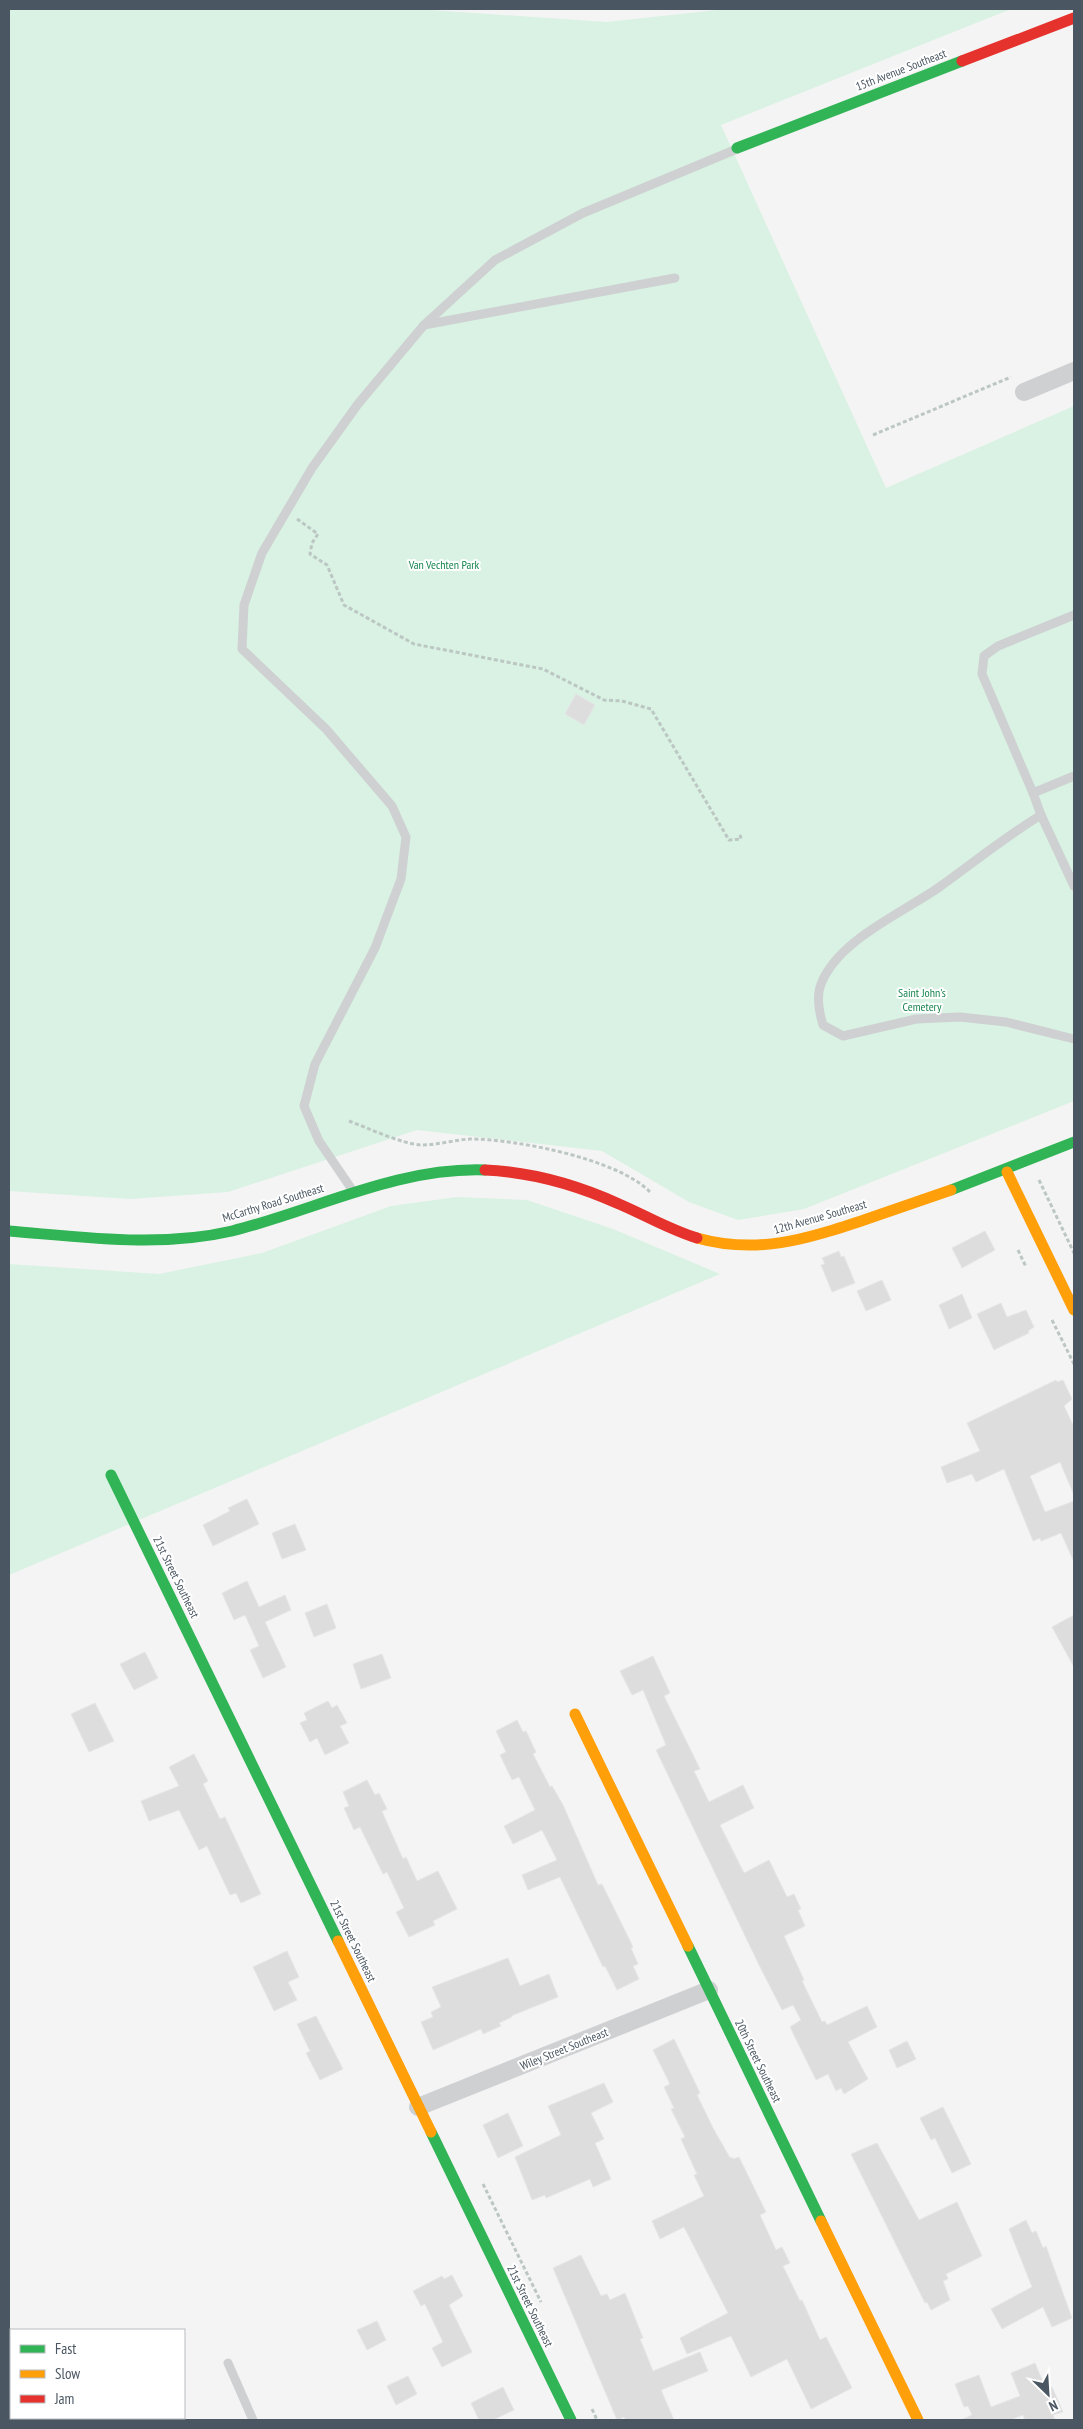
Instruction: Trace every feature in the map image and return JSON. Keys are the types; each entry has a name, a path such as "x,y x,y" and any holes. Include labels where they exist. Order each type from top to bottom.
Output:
{"street":[{"name":"15th Avenue Southeast","path":"737,148 1074,18"},
{"path":"1024,392 1074,371"},
{"name":"12th Avenue Southeast","path":"482,1170 515,1172 548,1180 614,1202 693,1237 719,1244 745,1246 776,1245 802,1239 1007,1172 1074,1142"},
{"name":"McCarthy Road Southeast","path":"9,1231 139,1242 186,1239 268,1222 353,1192 400,1179 482,1170"},
{"path":"1007,1172 1074,1310"},
{"name":"21st Street Southeast","path":"111,1475 570,2420"},
{"name":"20th Street Southeast","path":"575,1714 918,2420"},
{"name":"Wiley Street Southeast","path":"418,2107 709,1990"}],"lane":[{"path":"353,1192 319,1141 304,1106 315,1064 375,948 401,879 406,837 392,806 332,736 242,649 244,605 262,553 312,468 358,404 424,325 495,260 583,212 737,148"},
{"path":"424,325 675,278"},
{"path":"1074,615 998,646 984,656 982,674 1041,814 1074,886"},
{"path":"1033,793 1074,776"},
{"path":"1041,814 1002,839 937,889 882,922 841,955 821,984 818,1008 823,1025 843,1036 916,1019 960,1016 1006,1022 1074,1039"},
{"path":"228,2363 253,2420"}],"path":[{"path":"873,435 1019,374"},
{"path":"286,511 318,534 312,543 310,554 327,565 344,605 414,644 543,669 604,700 622,701 651,709 729,840 741,840 740,834"},
{"path":"349,1121 420,1145 469,1139 494,1140 574,1154 639,1182 651,1194"},
{"path":"1038,1179 1074,1253"},
{"path":"1016,1245 1028,1270"},
{"path":"1049,1313 1074,1364"}],"green space":[{"name":"Van Vechten Park","path":"9,9 414,9 607,22 726,9 1011,9 721,125 886,488 1074,406 1074,1101 804,1209 738,1220 689,1202 602,1151 417,1130 228,1192 130,1199 9,1191"},
{"path":"457,1197 527,1200 613,1229 720,1274 9,1575 9,1264 159,1274 262,1253 391,1206"}],"building":[{"path":"576,694 595,705 584,725 565,714"},
{"path":"985,1231 995,1250 962,1268 952,1248"},
{"path":"839,1251 841,1257 844,1256 855,1283 832,1292 821,1265 825,1264 822,1258"},
{"path":"882,1280 891,1300 866,1311 857,1291"},
{"path":"962,1294 972,1318 949,1329 939,1305"},
{"path":"1001,1303 1007,1317 1026,1310 1034,1327 1028,1331 1029,1333 994,1350 977,1314"},
{"path":"1056,1380 1057,1382 1063,1380 1072,1399 1064,1406 1074,1427 1074,1495 1060,1462 1030,1476 1045,1512 1074,1501 1074,1562 1061,1533 1041,1541 1040,1538 1033,1541 1004,1469 976,1482 972,1474 947,1483 941,1467 980,1451 967,1423"},
{"path":"247,1499 259,1524 213,1546 203,1525 230,1511 228,1508"},
{"path":"295,1524 306,1550 282,1559 272,1533"},
{"path":"247,1581 259,1607 285,1595 291,1610 265,1622 286,1667 263,1678 250,1650 259,1646 245,1615 234,1620 222,1593"},
{"path":"327,1604 336,1628 314,1637 305,1613"},
{"path":"1074,1615 1074,1667 1052,1627"},
{"path":"145,1652 158,1678 134,1690 120,1664"},
{"path":"382,1654 391,1678 361,1689 353,1664"},
{"path":"653,1656 670,1693 664,1696 700,1769 694,1771 709,1802 743,1785 754,1808 720,1825 744,1873 769,1860 787,1897 794,1894 801,1909 798,1910 805,1926 784,1936 804,1980 802,1981 822,2022 825,2021 827,2025 867,2006 877,2027 848,2042 868,2079 844,2094 841,2088 836,2091 828,2074 816,2080 790,2027 801,2020 793,2005 782,2010 656,1750 666,1745 643,1690 632,1695 620,1671"},
{"path":"328,1701 332,1708 337,1705 347,1723 340,1726 349,1743 325,1755 317,1738 310,1742 300,1723 307,1720 304,1713"},
{"path":"95,1703 114,1741 89,1752 71,1714"},
{"path":"517,1720 523,1732 526,1731 536,1752 533,1754 550,1787 552,1786 563,1805 598,1885 602,1884 633,1947 631,1948 638,1964 633,1966 639,1979 617,1990 605,1966 603,1967 560,1877 528,1890 522,1875 557,1860 542,1830 513,1844 504,1826 535,1810 519,1777 512,1780 500,1755 506,1752 496,1731"},
{"path":"194,1754 208,1781 203,1784 220,1819 225,1817 261,1894 241,1903 236,1893 230,1895 207,1846 199,1850 179,1810 149,1821 141,1801 179,1786 169,1767"},
{"path":"367,1780 375,1795 379,1793 387,1809 382,1811 384,1816 403,1859 406,1857 417,1881 438,1871 457,1909 433,1921 435,1925 409,1937 396,1912 404,1908 387,1872 383,1874 360,1827 354,1830 344,1808 349,1806 343,1792"},
{"path":"287,1951 299,1977 288,1982 297,2000 274,2011 253,1967"},
{"path":"508,1958 520,1986 549,1974 558,1997 511,2016 499,2023 501,2026 483,2034 481,2029 433,2050 421,2022 433,2017 431,2012 441,2007 432,1987"},
{"path":"316,2016 343,2069 320,2080 306,2053 310,2051 297,2024"},
{"path":"674,2039 700,2093 697,2095 713,2128 730,2158 739,2157 766,2212 760,2215 776,2250 782,2247 790,2263 783,2266 800,2301 802,2300 820,2340 826,2337 852,2388 811,2409 787,2359 751,2377 731,2336 687,2354 680,2338 728,2313 684,2227 660,2239 652,2221 704,2196 694,2175 697,2174 681,2139 685,2137 671,2109 674,2108 664,2087 670,2084 653,2050"},
{"path":"907,2041 916,2059 897,2068 889,2050"},
{"path":"604,2083 613,2102 591,2113 604,2139 595,2143 611,2179 593,2187 590,2179 546,2198 545,2195 532,2200 515,2157 561,2135 548,2106"},
{"path":"943,2107 971,2164 952,2173 935,2138 931,2140 920,2118"},
{"path":"508,2113 523,2146 498,2158 483,2125"},
{"path":"877,2143 919,2220 957,2202 982,2256 946,2274 948,2279 943,2281 950,2300 931,2310 927,2302 925,2303 851,2154"},
{"path":"1026,2220 1032,2233 1036,2231 1043,2248 1046,2246 1072,2318 1052,2327 1043,2307 1002,2329 991,2309 1032,2287 1009,2229"},
{"path":"581,2255 601,2296 607,2294 610,2300 625,2293 643,2338 640,2339 653,2371 700,2352 708,2371 661,2390 674,2420 626,2420 624,2417 617,2420 553,2268"},
{"path":"452,2275 463,2296 449,2305 472,2352 442,2367 432,2348 443,2342 425,2304 421,2306 413,2291 442,2276 444,2279"},
{"path":"377,2321 386,2340 367,2350 357,2330"},
{"path":"1035,2363 1046,2389 1052,2387 1063,2412 1053,2415 1055,2420 1025,2420 1023,2415 1010,2420 961,2420 972,2415 968,2406 964,2407 955,2384 979,2375 991,2407 1020,2396 1011,2373"},
{"path":"408,2376 417,2394 396,2405 387,2386"},
{"path":"503,2387 514,2410 493,2420 479,2420 471,2403"}],"traffic: fast":[{"path":"737,148 962,61"},
{"path":"951,1190 1074,1142"},
{"path":"9,1231 121,1240 177,1239 204,1236 232,1231 263,1222 388,1182 452,1171 485,1170"},
{"path":"111,1475 338,1941"},
{"path":"688,1946 821,2221"},
{"path":"431,2132 571,2420"}],"traffic: slow":[{"path":"1007,1172 1074,1310"},
{"path":"697,1238 741,1245 761,1245 802,1239 951,1190"},
{"path":"575,1714 688,1946"},
{"path":"338,1941 431,2132"},
{"path":"821,2221 918,2420"}],"traffic: jam":[{"path":"962,61 1074,18"},
{"path":"485,1170 520,1173 571,1185 697,1238"}],"park label":[{"name":"Saint John's Cemetery","path":"922,1000"}]}
